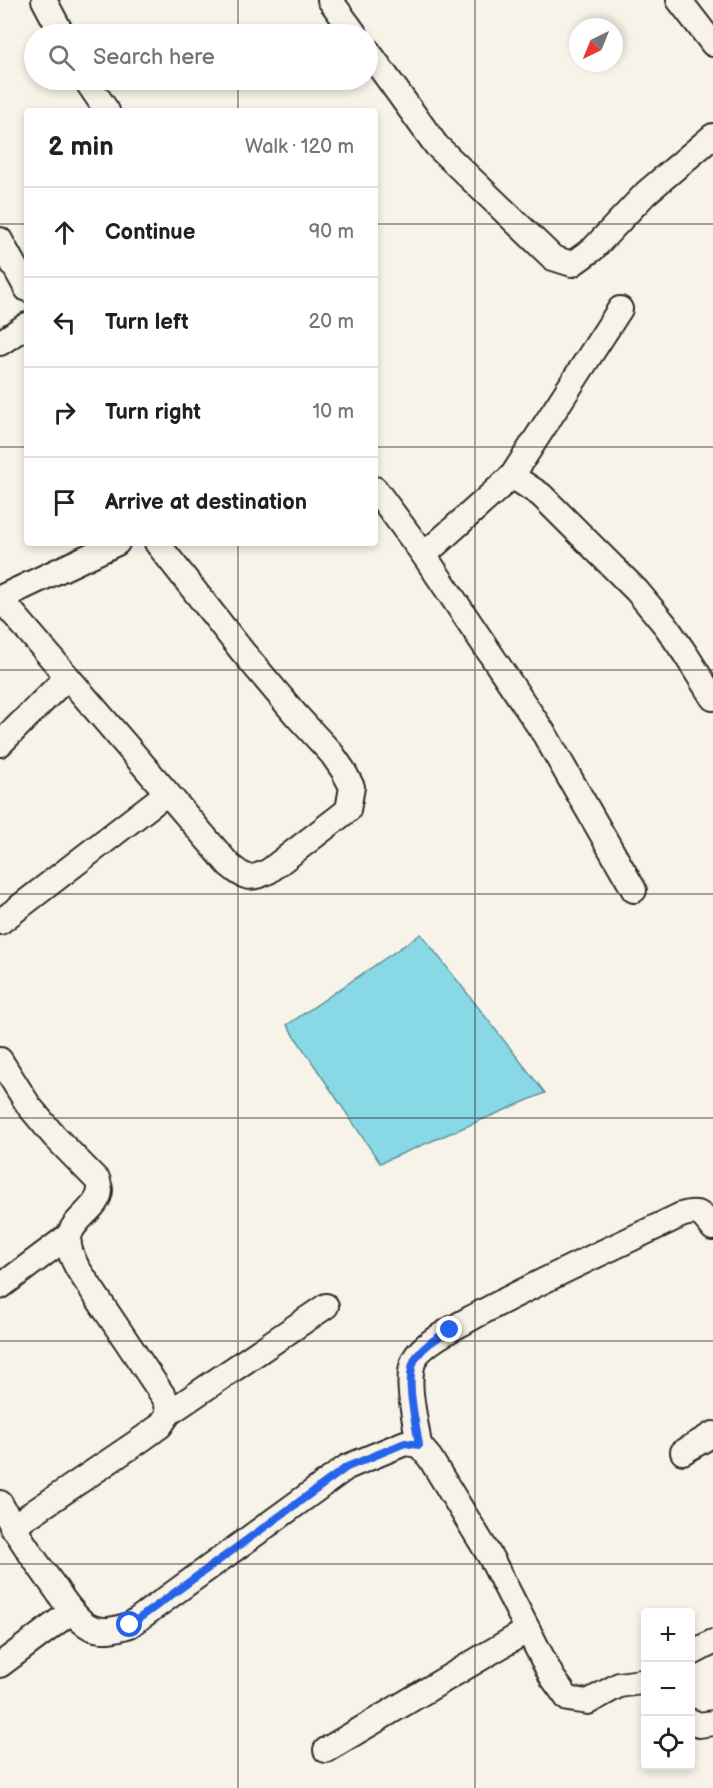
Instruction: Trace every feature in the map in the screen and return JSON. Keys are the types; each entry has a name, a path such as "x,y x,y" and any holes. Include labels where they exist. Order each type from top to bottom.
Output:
{"street":[{"path":"44,0 57,24"},
{"path":"330,0 348,24"},
{"path":"679,0 713,44"},
{"path":"378,65 436,145 553,258 572,264 593,249 646,193 713,136"},
{"path":"93,90 105,108"},
{"path":"0,240 24,284"},
{"path":"424,555 512,476 620,309"},
{"path":"0,344 24,326"},
{"path":"512,476 541,495 636,591 666,626 713,698"},
{"path":"378,493 424,555 545,735 634,890"},
{"path":"111,546 0,598 229,865 244,877 257,877 269,872 348,810 352,787 332,754 242,651 159,546"},
{"path":"0,744 67,677"},
{"path":"0,922 167,793"},
{"path":"0,1060 29,1106 98,1181 100,1191 95,1202 78,1220 69,1236 0,1287"},
{"path":"641,1682 619,1685 588,1702 568,1699 552,1677 491,1558 430,1458 419,1445 411,1372 415,1358 426,1346 450,1330 500,1302 681,1215 692,1211 700,1214 713,1228"},
{"path":"69,1236 69,1251 78,1269 166,1400 169,1413"},
{"path":"12,1527 160,1426 169,1413 326,1306"},
{"path":"682,1452 713,1434"},
{"path":"0,1503 33,1560 72,1611 89,1627 108,1631 130,1625 347,1467 405,1443 419,1445"},
{"path":"0,1665 72,1611"},
{"path":"326,1750 528,1630"},
{"path":"695,1651 713,1642"},
{"path":"695,1723 699,1725 713,1723"}],"water":[{"path":"421,934 545,1093 380,1163 287,1025"}],"route":[{"path":"130,1625 347,1467 405,1443 419,1445 411,1372 415,1358 426,1346 450,1330"}]}
